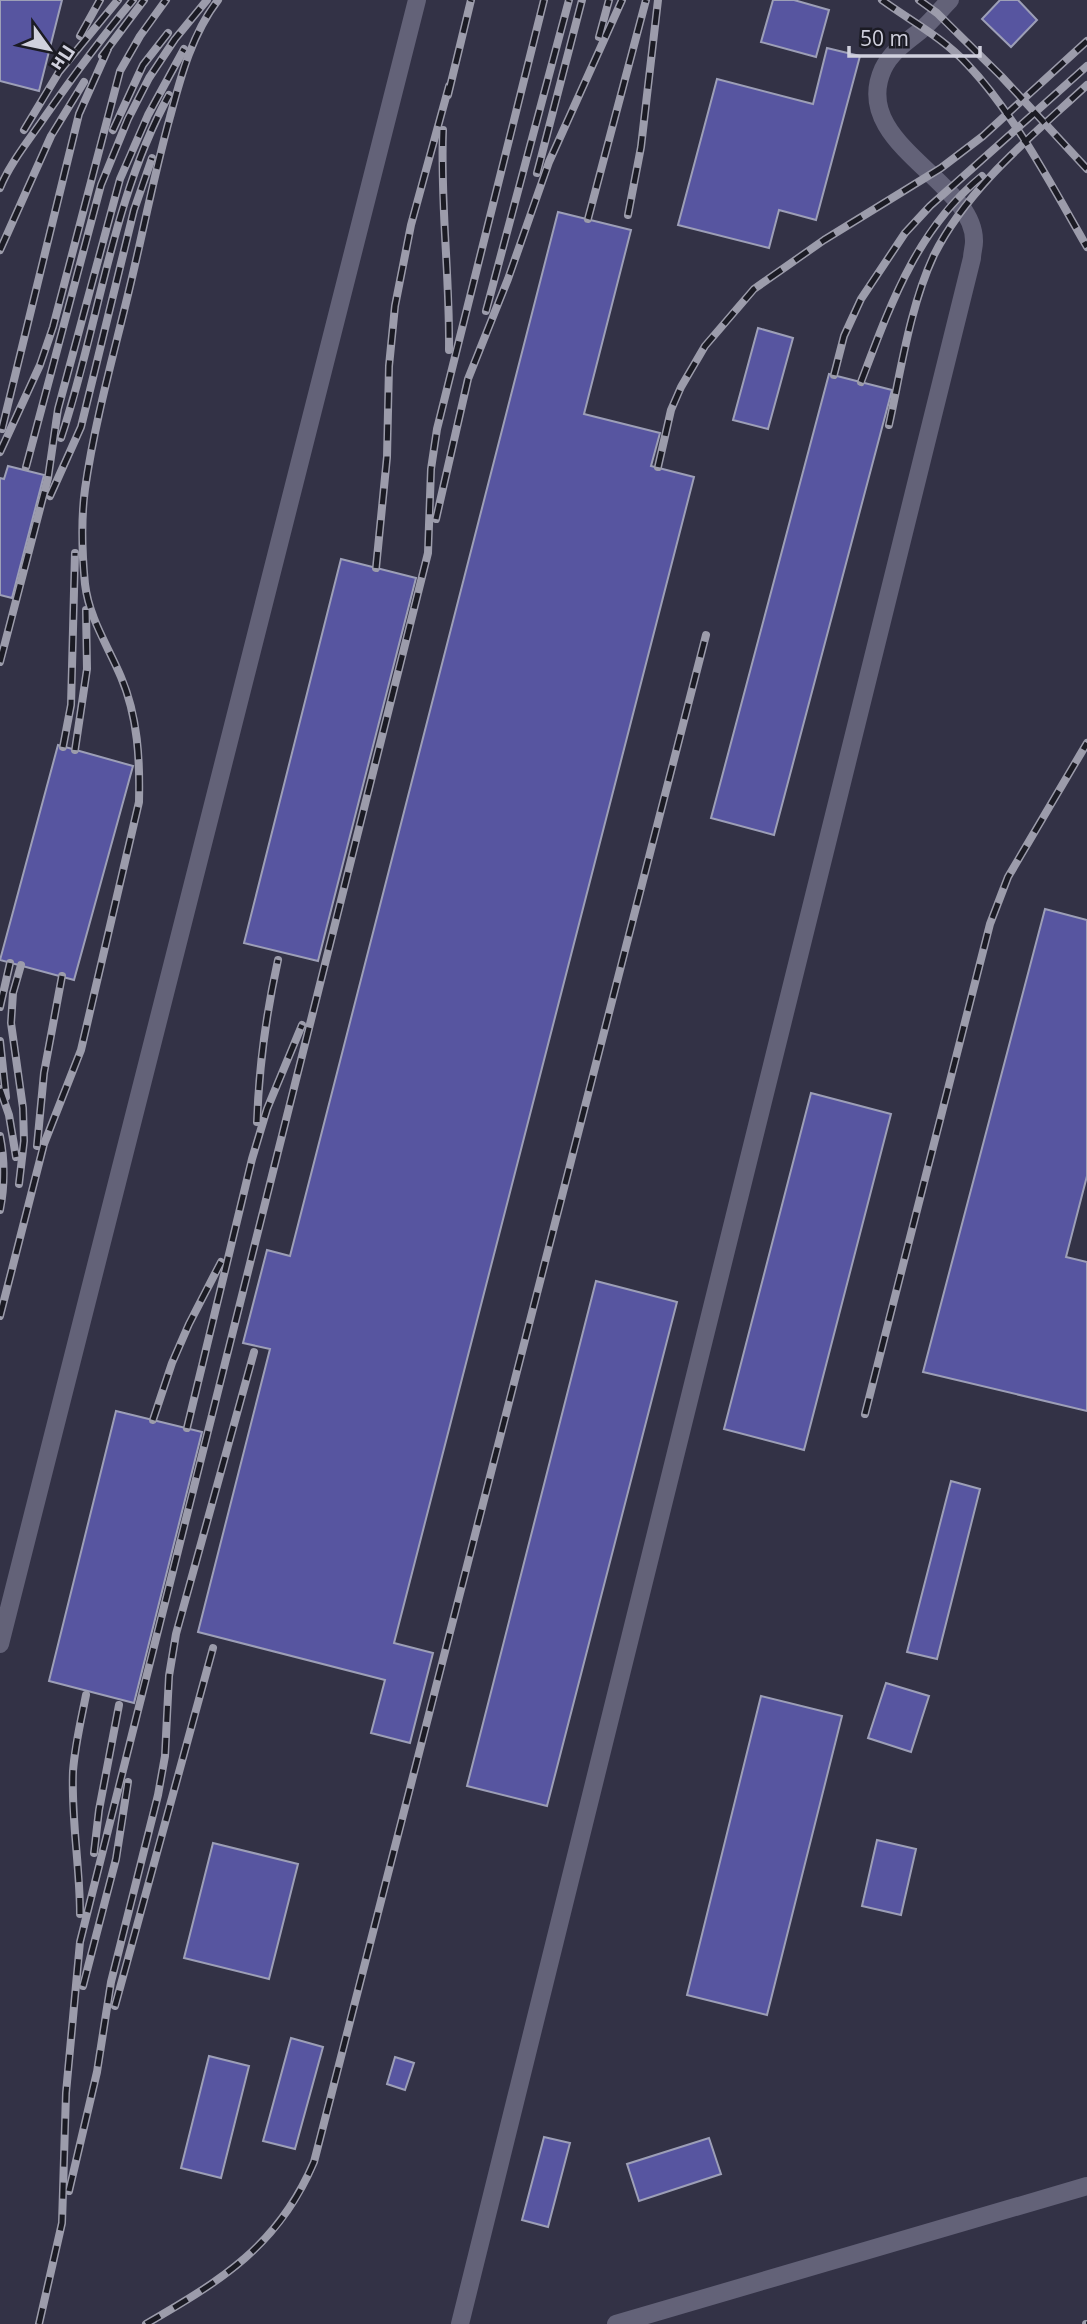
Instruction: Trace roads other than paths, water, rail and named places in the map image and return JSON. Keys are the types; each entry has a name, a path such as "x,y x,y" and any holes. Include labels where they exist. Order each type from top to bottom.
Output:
{"lane":[{"path":"0,1644 418,0"},
{"path":"460,2324 972,258 975,241 971,225 962,208 886,127 878,107 877,88 883,68 897,48 922,29 950,0"},
{"path":"615,2324 1087,2186"}],"railway":[{"path":"80,36 100,0"},
{"path":"24,130 59,72 118,0"},
{"path":"0,188 14,161 55,103 133,0"},
{"path":"102,56 144,0"},
{"path":"0,452 40,365 53,327 120,71 140,36 166,0"},
{"path":"26,467 101,185 128,119 149,78 175,39 207,0"},
{"path":"0,1316 44,1144 81,1050 139,802 138,755 127,692 87,596 82,524 84,500 100,411 159,158 194,41 218,0"},
{"path":"448,95 471,0"},
{"path":"39,2324 62,2223 66,2093 80,1942 428,553 431,469 437,429 544,0"},
{"path":"486,311 569,0"},
{"path":"537,173 582,0"},
{"path":"599,37 609,0"},
{"path":"436,519 468,379 508,279 549,162 622,0"},
{"path":"588,219 646,0"},
{"path":"628,215 641,147 658,0"},
{"path":"882,0 948,46 984,84 1017,128 1087,247"},
{"path":"919,0 937,13 1001,76 1087,169"},
{"path":"113,130 143,65 168,33"},
{"path":"658,467 671,410 681,387 705,346 754,289 824,240 941,168 983,136 1087,41"},
{"path":"2,429 79,114 108,49"},
{"path":"0,662 48,478 58,409 120,179 148,115 184,49"},
{"path":"834,375 844,336 861,299 905,233 930,206 1087,66"},
{"path":"0,250 51,136 84,82"},
{"path":"889,425 919,295 934,255 948,230 983,185 1023,143 1087,85"},
{"path":"376,568 387,457 389,366 395,306 411,225 449,86"},
{"path":"61,438 119,220 149,136 169,95"},
{"path":"443,130 449,350"},
{"path":"50,496 81,427 134,210 152,158"},
{"path":"861,382 895,298 922,245 939,220 982,176"},
{"path":"63,747 71,705 75,553"},
{"path":"75,750 87,669 86,610"},
{"path":"146,2324 223,2276 265,2239 300,2191 314,2162 706,635"},
{"path":"865,1414 990,924 1008,877 1087,743"},
{"path":"257,1122 264,1041 278,960"},
{"path":"0,1007 10,963"},
{"path":"19,1184 24,1141 23,1108 11,1023 13,993 21,965"},
{"path":"37,1146 44,1073 62,976"},
{"path":"187,1428 252,1159 267,1109 302,1025"},
{"path":"0,1041 6,1097"},
{"path":"0,1089 9,1115 16,1157"},
{"path":"0,1136 4,1173 0,1210"},
{"path":"153,1420 172,1363 221,1262"},
{"path":"69,2191 97,2072 111,1982 158,1795 165,1756 169,1676 176,1634 254,1352"},
{"path":"115,2006 213,1648"},
{"path":"80,1914 73,1771 86,1695"},
{"path":"94,1853 99,1810 119,1705"},
{"path":"83,1986 116,1859 128,1782"}]}
